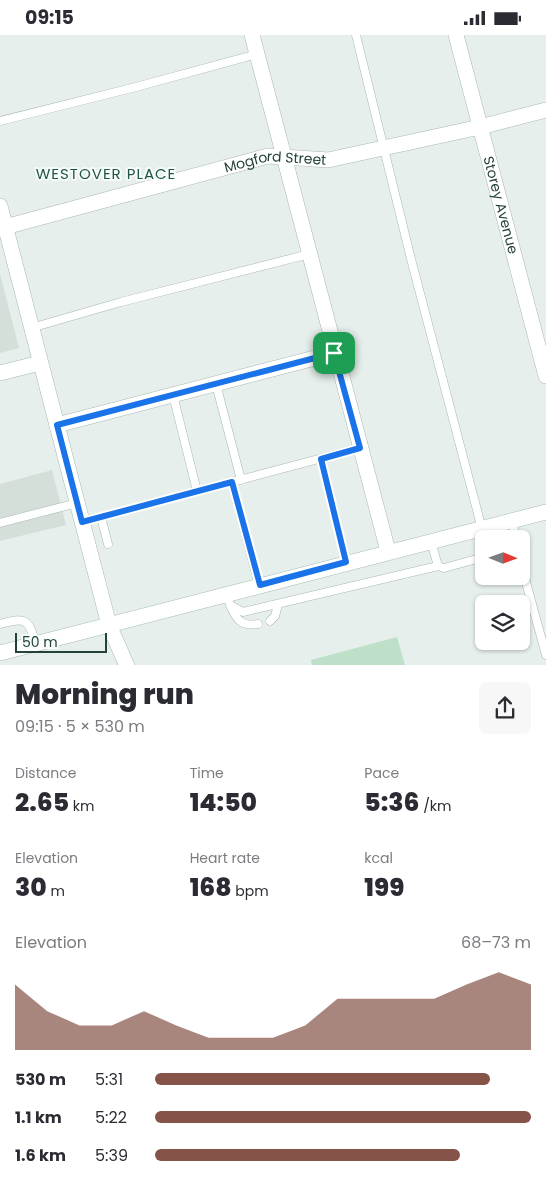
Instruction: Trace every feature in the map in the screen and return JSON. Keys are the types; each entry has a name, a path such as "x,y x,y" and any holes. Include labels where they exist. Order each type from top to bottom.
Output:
{"street":[{"path":"252,35 334,353 388,551"},
{"name":"Storey Avenue","path":"456,35 546,376"},
{"name":"Mogford Street","path":"5,227 268,156 328,160 480,127 546,110"},
{"path":"0,206 109,625 127,665"},
{"path":"57,425 334,353"},
{"path":"0,373 40,363"},
{"path":"0,653 109,625 228,600 260,585 546,512"}],"lane":[{"path":"356,35 411,259 482,529"},
{"path":"0,121 257,54"},
{"path":"31,328 122,302 309,254"},
{"path":"216,384 241,480"},
{"path":"173,395 197,491"},
{"path":"82,522 360,448"},
{"path":"321,459 346,562"},
{"path":"232,482 260,585"},
{"path":"0,523 77,503"},
{"path":"101,517 108,544"},
{"path":"512,521 514,530"},
{"path":"430,541 438,566"},
{"path":"228,600 242,612 438,566 444,568 475,559"},
{"path":"527,585 546,655"},
{"path":"228,600 236,619 242,624 258,623"},
{"path":"270,621 275,616 278,605"},
{"path":"0,624 18,619 26,621 30,624 36,644"}],"shaded area":[{"path":"0,274 19,348 0,353"},
{"path":"52,470 66,525 0,541 0,484"}],"green space":[{"path":"397,637 405,665 312,665 311,660"}],"district":[{"name":"WESTOVER PLACE","path":"106,173"}],"route":[{"path":"334,353 360,448 321,459 346,562 260,585 232,482 82,522 57,425 334,353"}]}
